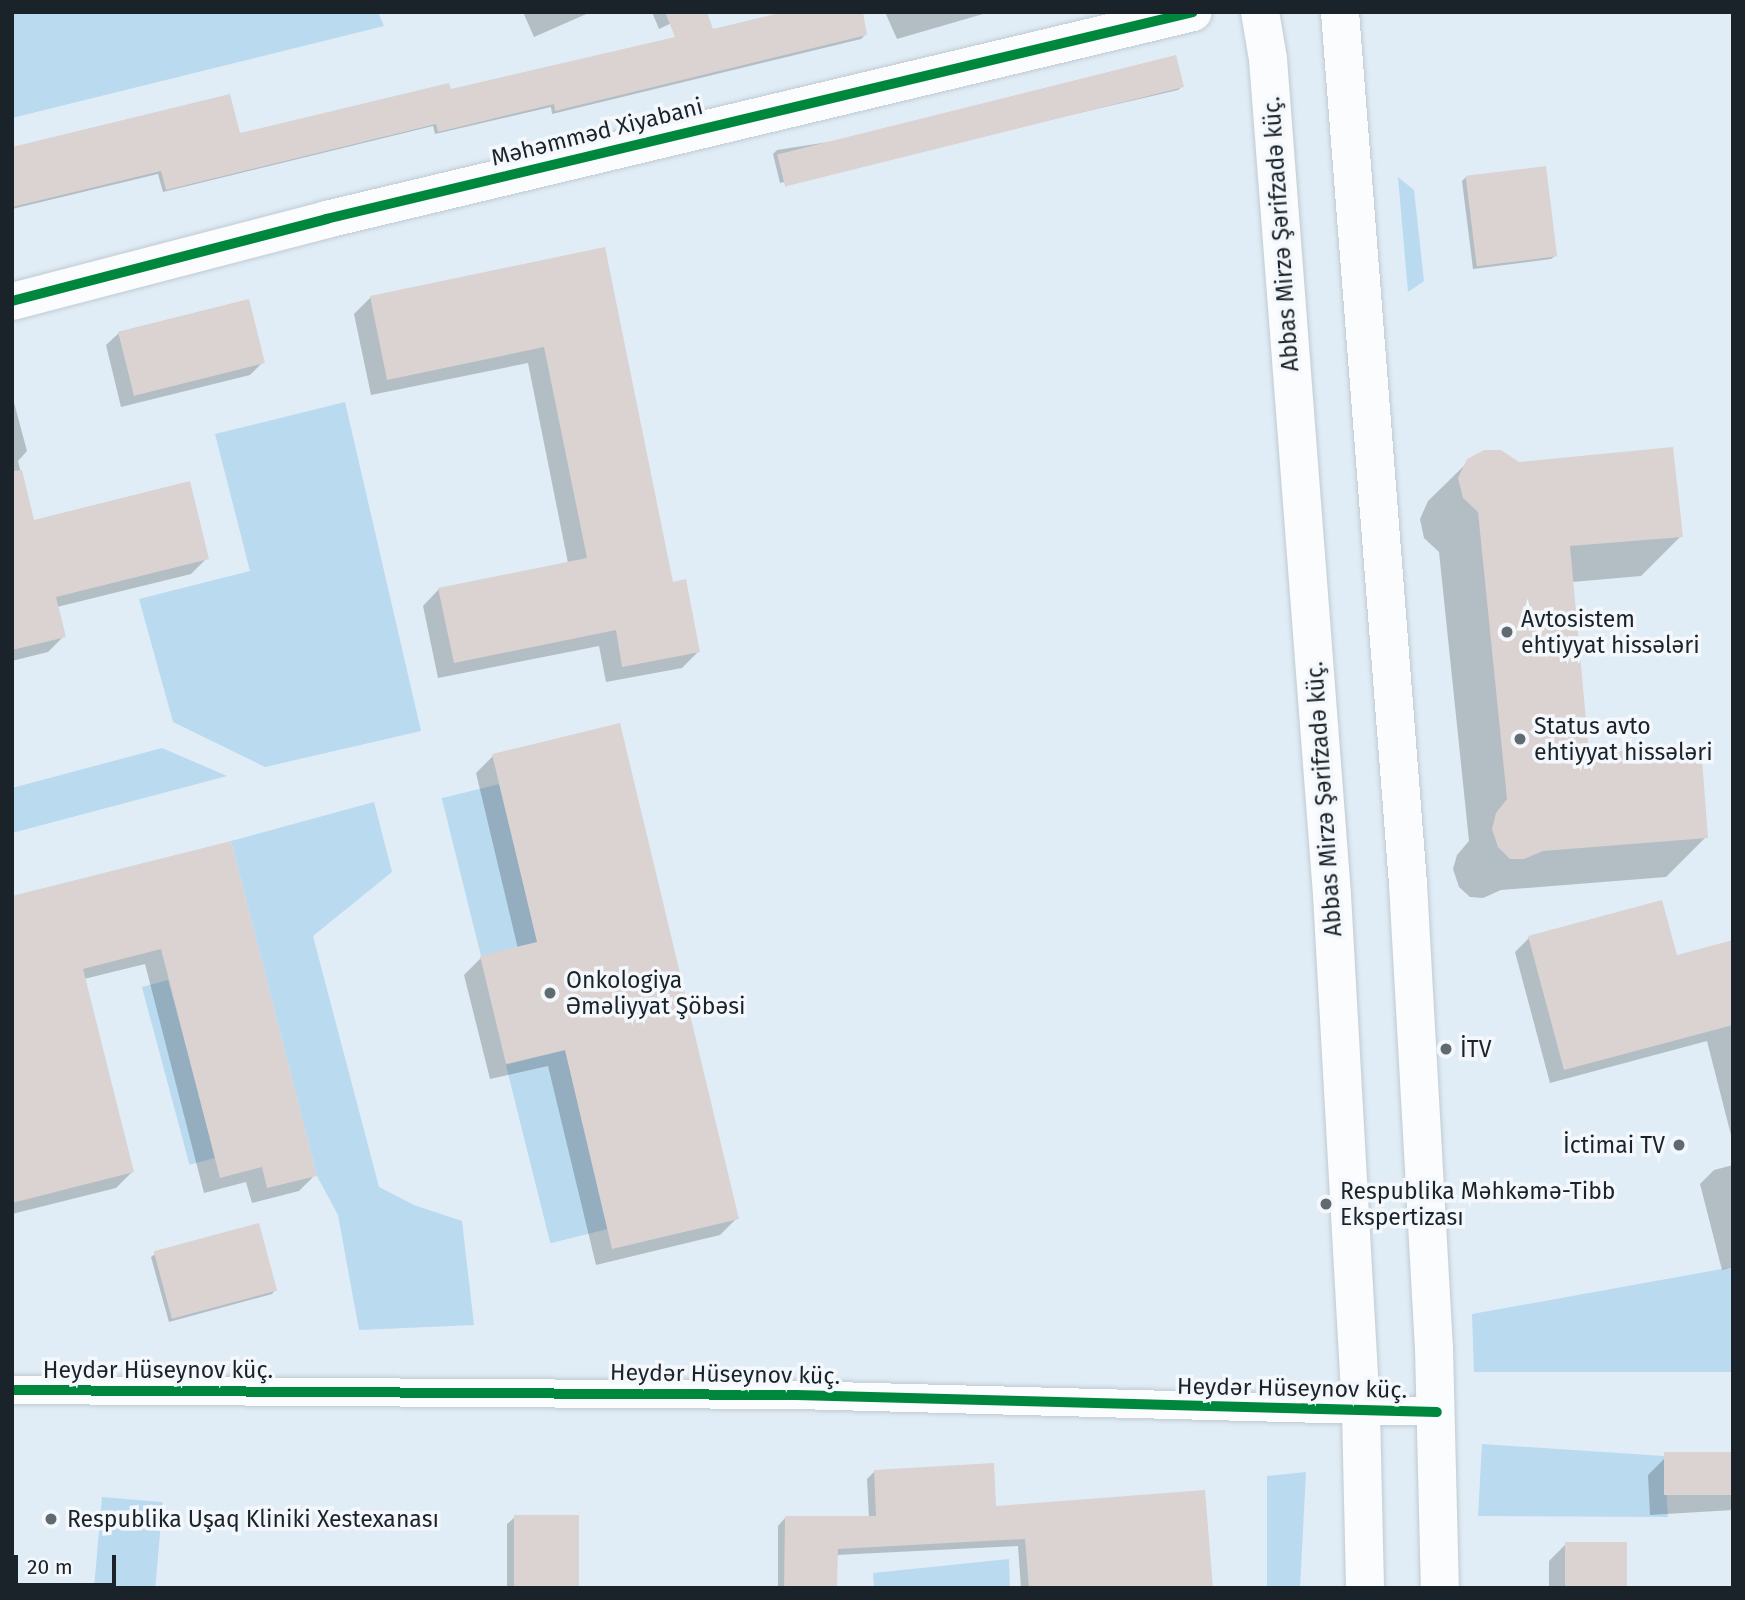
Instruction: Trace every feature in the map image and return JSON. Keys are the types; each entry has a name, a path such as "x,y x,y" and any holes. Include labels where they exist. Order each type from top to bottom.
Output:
{"main road":[{"name":"Abbas Mirzə Şərifzadə küç.","path":"1260,12 1268,59 1332,895 1361,1412 1365,1588"},
{"path":"1340,12 1408,884 1437,1412 1440,1588"}],"street":[{"name":"Məhəmməd Xiyabani","path":"12,301 326,219 1193,12"},
{"name":"Heydər Hüseynov küç.","path":"12,1390 796,1395 1437,1412"}],"shaded area":[{"path":"12,12 378,12 384,26 12,118"},
{"path":"1398,177 1414,190 1424,281 1408,292"},
{"path":"345,402 421,731 265,767 173,722 139,599 250,571 215,434"},
{"path":"162,748 227,776 12,833 12,788"},
{"path":"499,784 538,942 481,956 442,798"},
{"path":"374,802 392,872 313,936 379,1187 414,1205 462,1221 474,1325 359,1330 338,1215 317,1176 231,841"},
{"path":"168,980 216,1158 190,1165 142,987"},
{"path":"565,1050 610,1229 550,1243 506,1065"},
{"path":"1733,1267 1733,1372 1474,1372 1472,1314"},
{"path":"1482,1444 1664,1456 1668,1517 1478,1516"},
{"path":"1306,1472 1300,1588 1267,1588 1267,1476"},
{"path":"102,1497 163,1502 155,1588 94,1588"},
{"path":"1009,1559 1010,1588 874,1588 873,1573"}],"building":[{"path":"665,12 707,12 713,29 784,12 863,12 867,35 555,111 554,104 438,132 436,124 166,190 161,171 12,207 12,147 230,94 240,133 449,83 451,89 675,37"},
{"path":"1176,55 1184,87 785,186 777,154"},
{"path":"1546,166 1557,256 1477,266 1466,176"},
{"path":"605,247 673,582 686,579 700,652 622,667 616,630 454,663 438,588 587,558 544,347 387,380 370,296"},
{"path":"249,299 265,363 134,396 118,332"},
{"path":"1673,447 1683,537 1570,546 1589,753 1701,746 1708,838 1543,851 1524,859 1510,859 1498,847 1492,829 1496,813 1507,799 1478,512 1463,498 1458,478 1467,459 1484,450 1501,450 1519,462"},
{"path":"22,470 34,520 190,481 209,559 56,597 66,637 12,650 12,471"},
{"path":"620,723 739,1219 612,1249 565,1050 506,1064 480,956 537,942 492,754"},
{"path":"231,841 317,1176 267,1188 262,1167 220,1178 161,949 83,969 134,1172 12,1203 12,896"},
{"path":"1662,900 1677,955 1733,940 1733,1025 1564,1070 1528,936"},
{"path":"259,1223 277,1291 172,1319 154,1251"},
{"path":"1664,1452 1733,1452 1733,1495 1664,1495"},
{"path":"994,1463 996,1506 1205,1490 1213,1588 1029,1588 1025,1539 838,1549 837,1588 784,1588 785,1516 876,1516 874,1470"},
{"path":"514,1515 579,1515 579,1588 514,1588"},
{"path":"1565,1542 1627,1542 1627,1588 1565,1588"}],"cycle path":[{"path":"12,301 326,219 1193,12"},
{"path":"12,1390 796,1395 1437,1412"}],"place":[{"name":"Avtosistem ehtiyyat hissələri","path":"1507,632"},
{"name":"Status avto ehtiyyat hissələri","path":"1520,739"},
{"name":"Onkologiya Əməliyyat Şöbəsi","path":"550,993"},
{"name":"İTV","path":"1446,1049"},
{"name":"İctimai TV","path":"1679,1145"},
{"name":"Respublika Məhkəmə-Tibb Ekspertizası","path":"1326,1204"},
{"name":"Respublika Uşaq Kliniki Xestexanası","path":"51,1519"}]}
